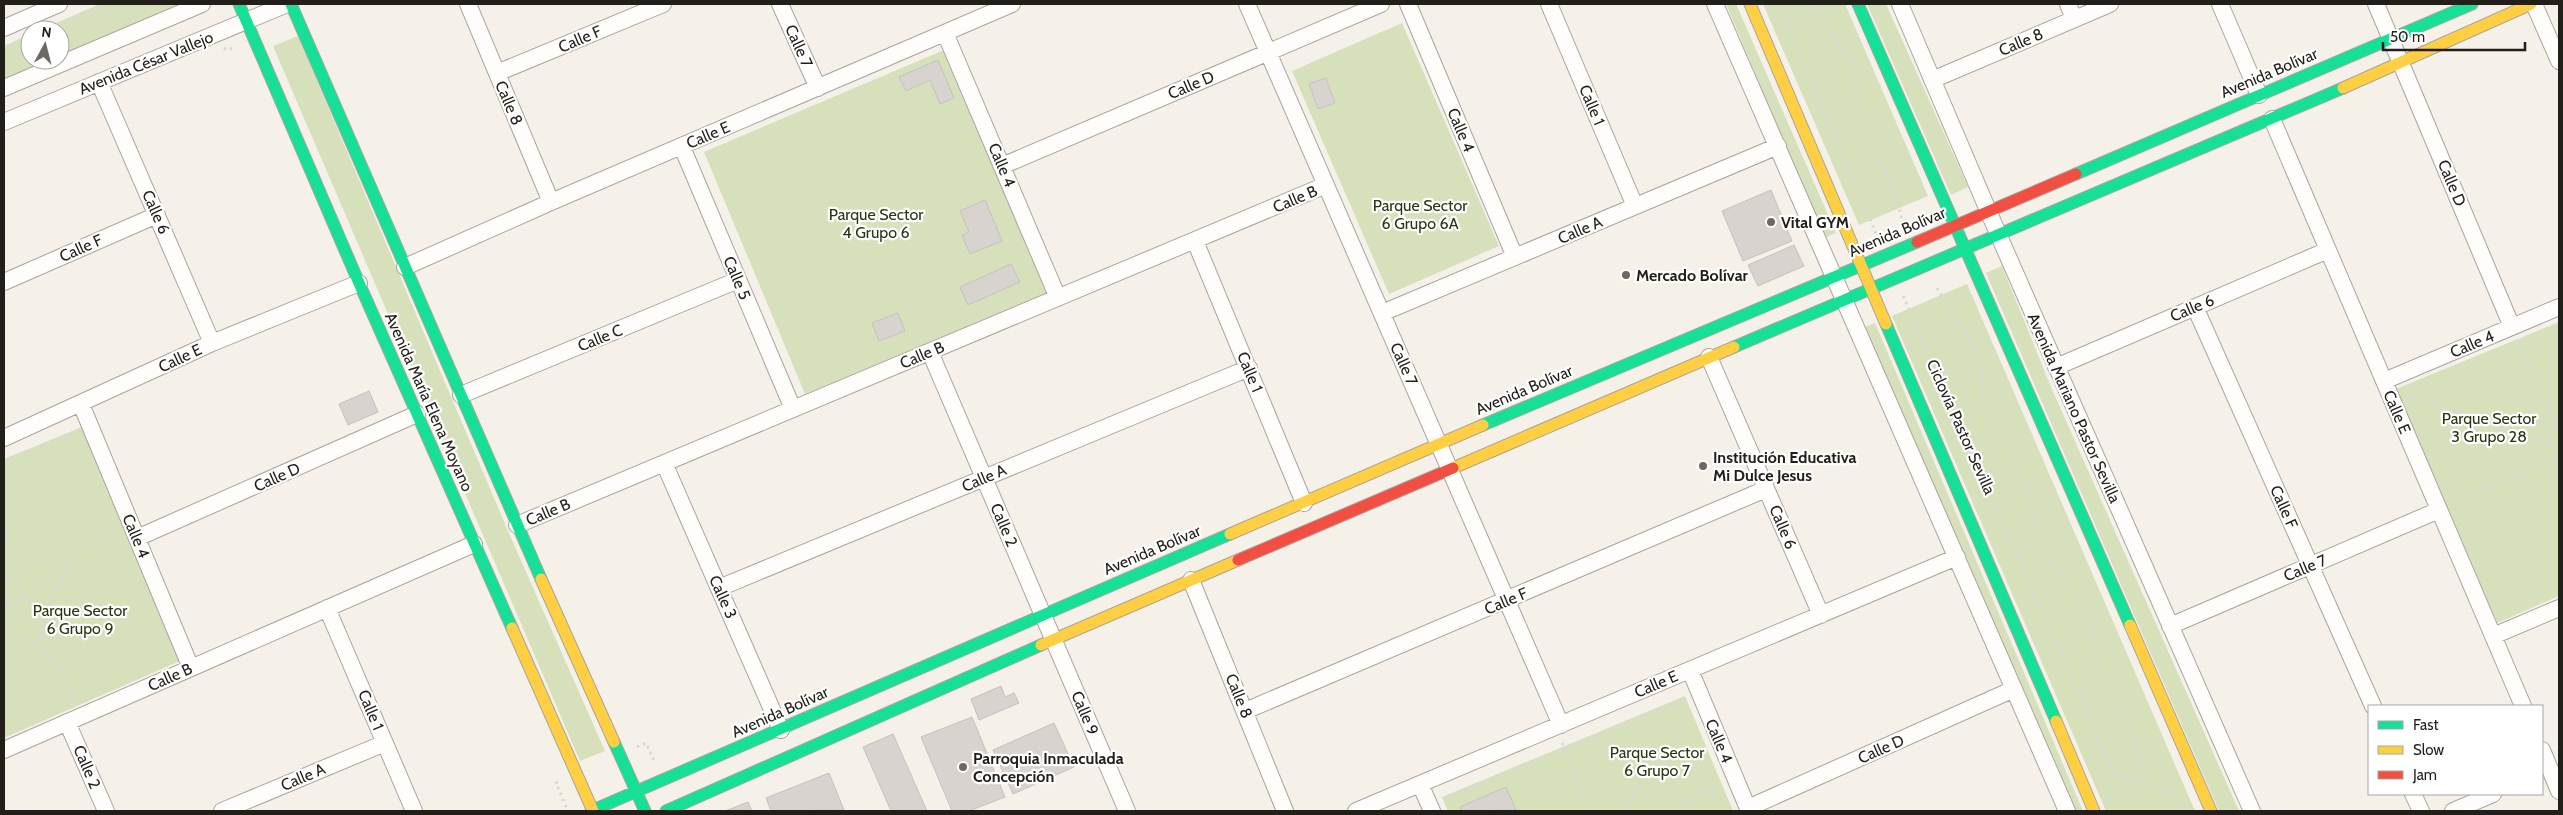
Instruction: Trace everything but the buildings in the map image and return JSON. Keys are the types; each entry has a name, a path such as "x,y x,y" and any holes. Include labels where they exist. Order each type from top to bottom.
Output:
{"street":[{"path":"4,28 59,4"},
{"name":"Avenida César Vallejo","path":"4,88 202,4"},
{"name":"Avenida María Elena Moyano","path":"238,4 359,284 592,811"},
{"name":"Avenida César Vallejo","path":"4,122 287,4"},
{"name":"Avenida María Elena Moyano","path":"291,4 517,525 645,811"},
{"name":"Calle 8","path":"468,4 551,202"},
{"name":"Calle F","path":"497,74 663,4"},
{"name":"Calle 7","path":"780,4 818,88"},
{"name":"Calle E","path":"405,267 551,202 1012,4"},
{"name":"Calle 7","path":"1247,4 1507,601 1558,726"},
{"name":"Calle D","path":"1002,166 1381,4"},
{"name":"Calle 4","path":"1408,4 1515,257"},
{"name":"Calle 1","path":"1549,4 1635,206"},
{"path":"1715,4 2067,811"},
{"path":"1750,4 2094,811"},
{"path":"1858,4 2211,811"},
{"name":"Avenida Mariano Pastor Sevilla","path":"1900,4 1998,236 2252,811"},
{"path":"2068,4 2074,19"},
{"name":"Calle 8","path":"1932,80 2110,4"},
{"path":"2220,4 2259,95"},
{"name":"Calle D","path":"2376,4 2516,335"},
{"name":"Avenida Bolívar","path":"592,811 1439,444 1988,212 2472,4"},
{"path":"666,811 1191,580 1709,357 1966,250 2272,119 2533,4 2559,61"},
{"name":"Calle 4","path":"945,33 1058,298"},
{"name":"Calle 6","path":"99,82 212,343"},
{"name":"Calle E","path":"2272,119 2523,705"},
{"name":"Calle 5","path":"682,146 793,409"},
{"name":"Calle A","path":"1382,313 1778,146"},
{"name":"Calle B","path":"517,525 1326,186"},
{"name":"Calle F","path":"4,282 157,215"},
{"name":"Calle 1","path":"1195,241 1304,503"},
{"name":"Calle 6","path":"2056,366 2328,250"},
{"name":"Calle C","path":"461,395 738,280"},
{"name":"Calle E","path":"4,438 212,343 359,284"},
{"name":"Calle F","path":"2195,307 2374,705"},
{"name":"Calle 4","path":"2385,384 2516,335 2559,307"},
{"name":"Calle 2","path":"930,352 1042,615"},
{"name":"Calle 6","path":"1709,357 1821,615"},
{"name":"Calle A","path":"719,588 1249,368"},
{"name":"Calle 4","path":"81,404 191,668"},
{"name":"Calle D","path":"134,531 417,414"},
{"name":"Calle 3","path":"664,463 781,730"},
{"name":"Calle F","path":"1245,711 1507,601 1766,489"},
{"name":"Calle 7","path":"2170,626 2439,510"},
{"name":"Calle B","path":"4,750 474,544"},
{"name":"Calle E","path":"1356,811 1957,557"},
{"name":"Calle 8","path":"1191,580 1285,811"},
{"name":"Calle 1","path":"327,608 414,811"},
{"path":"2493,636 2559,608"},
{"name":"Calle 9","path":"1042,615 1127,811"},
{"name":"Calle 4","path":"1690,670 1749,810"},
{"name":"Calle D","path":"1749,810 2014,689"},
{"name":"Calle 2","path":"75,719 106,811"},
{"name":"Calle A","path":"222,811 385,743"},
{"path":"2543,755 2546,770 2559,790"},
{"path":"1420,784 1432,811"},
{"path":"2413,795 2420,811"},
{"path":"2453,811 2491,795"}],"path":[{"path":"70,20 109,4"},
{"path":"1778,4 1885,254"},
{"path":"1813,6 1849,59 1863,119"},
{"path":"102,7 114,33"},
{"path":"13,45 26,71"},
{"path":"1870,153 1895,186 1902,220"},
{"name":"Ciclovía Pastor Sevilla","path":"1896,279 2115,775 2174,794 2181,811"},
{"path":"1937,288 1976,347 1982,374 1983,401"},
{"path":"2516,335 2541,391"},
{"path":"2385,384 2470,418"},
{"path":"2548,406 2559,431"},
{"path":"1962,429 1977,422"},
{"path":"2439,510 2559,460 2559,449 2485,424"},
{"path":"4,462 80,430"},
{"path":"1994,431 2004,441 2019,466 2038,526"},
{"path":"38,647 48,609 68,567 92,544 134,531"},
{"path":"4,544 15,552 42,563 68,567"},
{"path":"2017,552 2032,547"},
{"path":"2050,558 2086,614 2100,668"},
{"path":"4,581 11,579 20,582 25,590 24,598 17,606 4,606"},
{"path":"24,598 48,609"},
{"path":"4,627 38,647 65,676 75,719"},
{"path":"2080,694 2093,689"},
{"path":"2106,700 2133,730 2140,752 2146,785"},
{"path":"1447,798 1682,701 1691,722"},
{"path":"1660,777 1687,714"},
{"path":"1558,726 1565,749 1591,811"},
{"path":"1715,779 1722,796"},
{"path":"1663,811 1736,780"},
{"path":"556,783 568,811"},
{"path":"1627,811 1639,784"}],"green space":[{"path":"100,4 185,4 70,55 70,20 63,20"},
{"path":"1726,4 1736,4 1836,233 1824,238"},
{"path":"1763,4 1845,4 1928,196 1859,225"},
{"path":"1867,4 1886,4 1968,187 1951,195"},
{"name":"Parque Sector 6 Grupo 6A","path":"1402,23 1499,246 1389,294 1292,71"},
{"path":"298,36 508,531 605,751 580,761 273,46"},
{"path":"20,39 20,70 36,70 4,84 4,46"},
{"name":"Parque Sector 4 Grupo 6","path":"944,50 1048,293 805,394 704,152"},
{"path":"2002,266 2051,387 2239,811 2219,811 1986,273"},
{"path":"1967,284 2195,811 2106,811 1892,316"},
{"name":"Parque Sector 3 Grupo 28","path":"2559,322 2559,596 2497,623 2396,389"},
{"path":"1875,323 2083,811 2069,811 1861,328"},
{"name":"Parque Sector 6 Grupo 9","path":"82,427 180,661 4,738 4,459"},
{"name":"Parque Sector 6 Grupo 7","path":"1685,696 1733,811 1448,811 1442,797"}],"traffic: fast":[{"path":"239,4 359,283 512,628"},
{"path":"291,4 541,579"},
{"path":"1858,4 2130,625"},
{"path":"2076,174 2472,4"},
{"path":"1734,347 2343,88"},
{"path":"1483,425 1917,242"},
{"path":"1886,324 2056,721"},
{"path":"591,811 1230,534"},
{"path":"666,811 1041,645"},
{"path":"614,742 645,811"}],"traffic: slow":[{"path":"1750,4 1886,324"},
{"path":"2343,88 2531,4"},
{"path":"1453,468 1734,347"},
{"path":"1230,534 1483,425"},
{"path":"1041,645 1238,560"},
{"path":"541,579 614,742"},
{"path":"2130,625 2211,811"},
{"path":"512,628 593,811"},
{"path":"2056,721 2094,811"}],"traffic: jam":[{"path":"1917,242 2076,174"},
{"path":"1238,560 1453,468"}],"place":[{"name":"Vital GYM","path":"1771,222"},
{"name":"Mercado Bolívar","path":"1626,275"},
{"name":"Institución Educativa Mi Dulce Jesus","path":"1703,466"},
{"name":"Parroquia Inmaculada Concepción","path":"963,767"}]}
